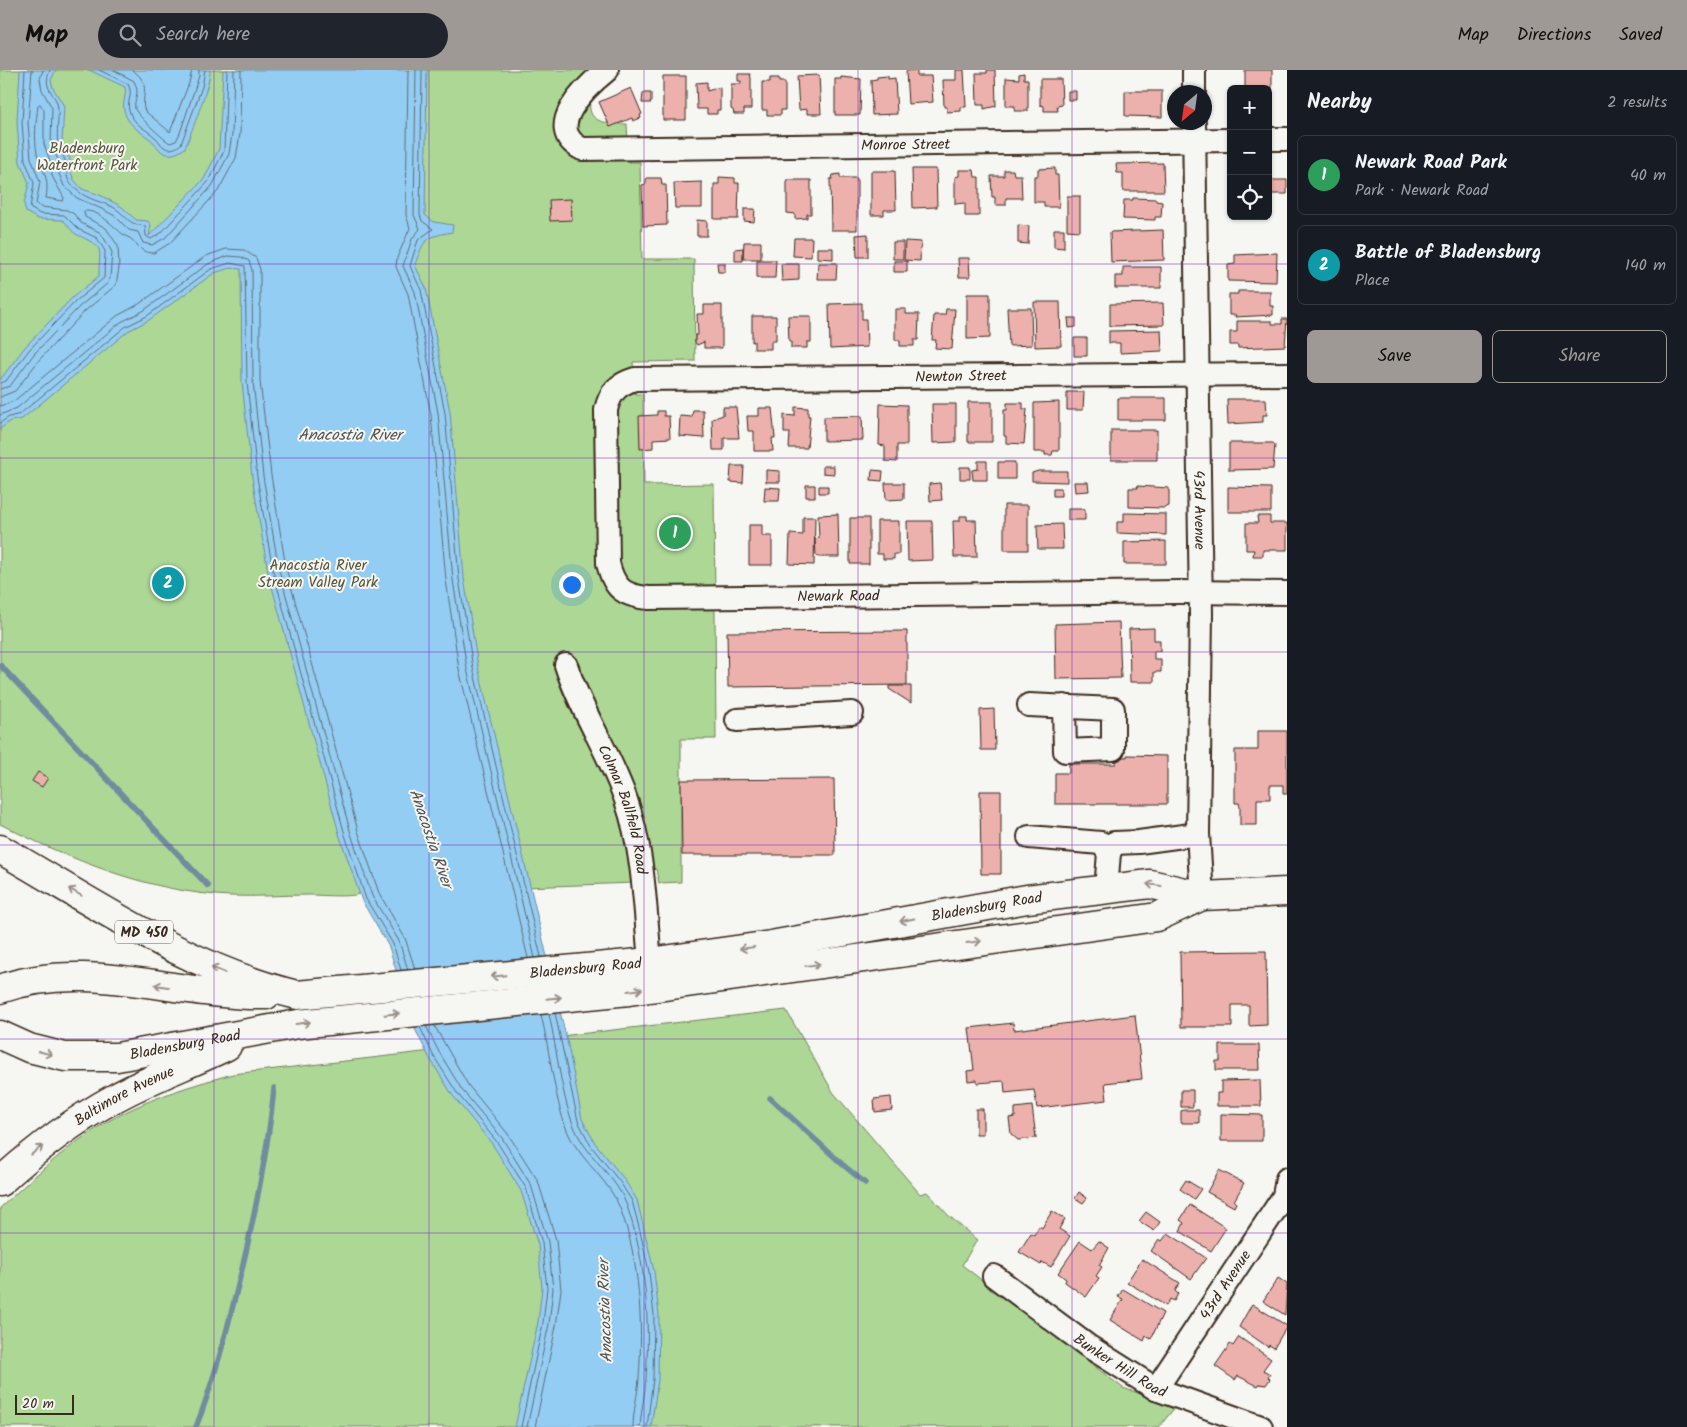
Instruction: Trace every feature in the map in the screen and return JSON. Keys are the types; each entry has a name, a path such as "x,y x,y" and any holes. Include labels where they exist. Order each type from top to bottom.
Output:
{"main road":[{"name":"Bladensburg Road","path":"0,849 193,959 253,983 297,995 650,962 771,945 990,905 1106,888 1150,884 1202,896 1287,892"},
{"name":"Bladensburg Road","path":"0,1035 46,1054 65,1057 101,1058 136,1055 262,1030 344,1018 628,991 1157,917 1202,896"},
{"path":"0,989 45,978 89,976 115,978 222,994 297,995"},
{"name":"Baltimore Avenue","path":"0,1182 64,1130 115,1098 262,1030"}],"street":[{"name":"Monroe Street","path":"607,70 587,86 569,111 566,122 568,135 574,145 582,149 1194,131 1227,139"},
{"path":"1194,70 1194,85"},
{"name":"43rd Avenue","path":"1194,131 1200,592 1198,834 1202,896"},
{"path":"1272,139 1287,139"},
{"name":"Newton Street","path":"635,379 1198,373 1287,374"},
{"name":"Newark Road","path":"635,379 623,382 614,389 608,399 606,410 608,563 611,575 619,588 632,596 649,598 1200,592 1287,593"},
{"name":"Colmar Ballfield Road","path":"566,665 575,691 616,772 627,801 642,872 650,962"},
{"path":"1029,705 1064,706"},
{"path":"737,720 852,713"},
{"path":"1106,888 1109,852 1114,843 1139,842 1198,834"},
{"path":"1029,837 1101,843 1109,852"},
{"name":"43rd Avenue","path":"1156,1389 1284,1196 1287,1179"},
{"name":"Bunker Hill Road","path":"994,1276 1088,1346 1156,1389 1261,1427"}],"green space":[{"name":"Anacostia River Stream Valley Park","path":"0,70 598,70 591,94 590,111 600,121 627,124 629,162 640,162 642,259 694,259 695,361 633,362 635,394 643,394 644,485 714,484 716,739 681,739 681,882 659,883 656,869 633,869 634,883 361,893 345,896 230,896 170,888 111,872 54,850 0,824"},
{"path":"786,1010 833,1092 920,1194 927,1192 948,1215 977,1240 962,1265 1123,1388 1176,1406 1159,1427 0,1427 0,1208 67,1149 107,1122 142,1104 178,1090 233,1074"}],"water":[{"name":"Anacostia River","path":"20,70 56,70 51,80 53,88 64,106 62,142 70,159 70,170 74,180 82,189 100,195 122,207 136,220 148,221 151,225 149,236 204,179 219,149 223,70 427,70 425,215 434,222 453,225 452,232 431,238 424,244 415,265 426,288 450,412 464,578 478,667 568,1045 582,1119 595,1143 624,1179 637,1200 654,1271 659,1315 658,1380 651,1427 515,1427 538,1322 542,1288 538,1245 521,1191 493,1145 453,1096 429,1057 412,1023 389,947 362,901 340,837 268,572 252,477 242,382 241,269 230,268 214,273 149,320 128,331 22,419 10,421 0,429 0,380 25,347 73,297 99,276 100,253 96,246 74,232 62,220 38,219 26,212 24,204 29,183 20,162 17,122"},
{"path":"89,70 210,70 196,120 185,148 172,154 162,152 128,120 124,107 125,87"}],"building":[{"path":"917,70 917,76 931,76 933,102 908,104 906,71"},
{"path":"956,70 964,70 966,107 961,107 961,111 947,112 947,107 944,107 943,80 956,80"},
{"path":"987,70 995,70 996,106 984,109 984,105 977,105 976,73 987,73"},
{"path":"1245,70 1272,70 1272,85 1245,85"},
{"path":"1024,73 1024,79 1028,79 1028,111 1014,111 1015,106 1006,106 1006,78 1019,79 1019,74"},
{"path":"738,74 750,74 751,78 751,109 744,109 744,114 734,114 731,109 731,84 741,84 741,81 738,81"},
{"path":"819,75 821,114 807,114 807,109 799,110 797,76"},
{"path":"663,76 686,76 686,120 663,120"},
{"path":"888,76 888,79 895,78 897,114 872,115 871,80 877,79 877,77"},
{"path":"841,77 861,79 860,115 835,115 835,79 841,79"},
{"path":"770,78 779,78 779,82 785,82 785,110 781,110 781,115 767,115 767,110 762,110 762,82 770,82"},
{"path":"1040,79 1061,79 1062,105 1057,106 1058,111 1044,111 1044,106 1040,105"},
{"path":"707,82 707,91 720,87 720,110 717,110 717,114 707,114 707,109 697,109 696,83"},
{"path":"631,88 642,114 640,115 641,118 633,121 632,118 610,127 599,102"},
{"path":"1068,91 1076,91 1076,100 1068,100"},
{"path":"1125,91 1162,91 1162,117 1125,116"},
{"path":"643,93 651,93 651,103 642,103"},
{"path":"1163,163 1164,191 1123,191 1123,173 1117,173 1116,164"},
{"path":"1055,168 1055,175 1058,175 1059,207 1044,207 1044,202 1034,202 1034,176 1038,176 1038,169"},
{"path":"912,169 936,169 937,207 913,208"},
{"path":"959,170 974,170 975,177 979,177 979,216 965,216 965,203 955,204 955,177 959,176"},
{"path":"1004,170 1013,170 1014,175 1021,175 1022,198 1006,198 1006,205 995,205 995,197 992,197 991,176 1004,176"},
{"path":"871,171 895,171 896,210 884,210 884,215 871,215"},
{"path":"840,174 840,178 857,178 857,230 831,230 830,179 832,179 833,175"},
{"path":"719,177 735,178 735,183 739,183 738,219 714,219 714,184 719,184"},
{"path":"646,178 661,178 662,185 666,185 667,225 643,226 642,185 646,184"},
{"path":"787,180 811,180 811,214 807,214 807,218 795,219 795,214 787,213"},
{"path":"1272,180 1287,180 1287,194 1272,194"},
{"path":"702,182 702,208 675,208 674,183"},
{"path":"1067,196 1080,196 1080,231 1067,230"},
{"path":"1133,198 1156,199 1156,201 1162,202 1161,217 1155,217 1155,220 1123,219 1124,200 1133,200"},
{"path":"571,199 572,220 550,221 549,200"},
{"path":"744,209 755,209 754,222 744,221"},
{"path":"697,220 707,221 707,236 697,236"},
{"path":"1018,225 1029,226 1028,244 1018,243"},
{"path":"1054,229 1064,229 1064,248 1054,247"},
{"path":"1163,230 1164,260 1111,262 1110,232"},
{"path":"868,234 868,257 857,257 856,235"},
{"path":"794,238 812,238 811,257 793,256"},
{"path":"905,241 921,242 920,261 904,260"},
{"path":"744,242 761,242 761,259 743,259"},
{"path":"893,242 903,242 903,259 893,259"},
{"path":"743,248 743,261 735,261 735,249"},
{"path":"817,248 833,248 833,259 817,258"},
{"path":"1277,253 1276,282 1228,281 1228,265 1235,264 1235,255"},
{"path":"958,258 969,258 970,277 959,277"},
{"path":"757,260 776,260 775,278 757,278"},
{"path":"894,261 907,261 907,272 894,272"},
{"path":"717,263 725,263 725,272 718,272"},
{"path":"818,263 837,263 836,279 817,279"},
{"path":"781,264 799,264 799,280 782,281"},
{"path":"1123,267 1161,267 1161,288 1115,288 1115,276 1123,276"},
{"path":"1238,291 1270,291 1270,306 1273,306 1273,315 1235,317 1236,315 1229,315 1229,294 1238,294"},
{"path":"967,294 990,294 990,338 967,339"},
{"path":"1034,302 1060,302 1061,346 1035,347"},
{"path":"862,303 862,319 866,319 867,347 830,349 829,304"},
{"path":"1163,303 1164,325 1110,326 1110,304"},
{"path":"704,305 722,305 722,348 704,348 704,342 697,345 695,342 695,335 698,335 697,314 704,314"},
{"path":"1007,308 1031,308 1032,345 1009,346"},
{"path":"895,309 906,309 906,314 919,314 918,340 914,340 914,346 900,346 900,340 895,340"},
{"path":"946,309 955,309 952,349 935,348 936,340 932,340 934,315 945,315"},
{"path":"752,316 776,316 776,341 771,341 771,349 754,349 754,341 752,342"},
{"path":"788,316 811,316 811,342 807,342 807,348 791,348"},
{"path":"1068,318 1076,318 1076,327 1069,328"},
{"path":"1282,319 1287,319 1285,346 1238,348 1238,345 1230,345 1230,332 1237,332 1237,321 1272,321 1272,324 1282,324"},
{"path":"1161,330 1162,351 1120,353 1120,343 1109,343 1109,331"},
{"path":"1074,338 1087,338 1087,356 1074,356"},
{"path":"1067,392 1084,392 1083,410 1067,410"},
{"path":"1118,398 1166,398 1166,420 1118,420"},
{"path":"1227,399 1266,399 1267,415 1263,415 1263,422 1228,424"},
{"path":"968,402 992,402 992,442 968,442"},
{"path":"1059,402 1059,451 1053,451 1052,455 1045,455 1045,452 1034,452 1034,403"},
{"path":"1007,403 1023,403 1023,409 1027,409 1024,444 1006,443 1006,436 1004,436 1004,410 1007,410"},
{"path":"880,404 907,405 907,445 897,445 897,462 885,461 885,446 879,445"},
{"path":"932,404 956,404 956,442 933,443"},
{"path":"723,407 736,407 739,438 724,438 724,450 713,450 712,419 723,415"},
{"path":"795,407 808,408 808,416 810,416 807,448 789,448 790,433 784,433 784,415 795,416"},
{"path":"759,408 772,408 775,438 772,438 773,451 754,451 754,431 748,431 747,416 759,416"},
{"path":"693,410 703,410 704,438 679,436 680,416 692,417"},
{"path":"657,411 664,411 664,416 669,416 670,438 653,439 653,448 640,449 639,416 657,415"},
{"path":"862,416 863,440 824,441 824,417"},
{"path":"1111,430 1157,430 1157,460 1111,460"},
{"path":"1229,443 1273,443 1275,445 1273,469 1229,470"},
{"path":"978,461 987,461 987,480 973,480 972,470 978,469"},
{"path":"998,462 1015,462 1015,479 998,479"},
{"path":"731,466 744,466 743,483 730,482"},
{"path":"823,466 834,466 834,474 823,473"},
{"path":"960,467 970,467 970,479 960,479"},
{"path":"766,470 780,471 780,482 766,482"},
{"path":"872,470 883,471 882,481 871,480"},
{"path":"1038,471 1067,471 1067,482 1032,481 1032,473"},
{"path":"1074,482 1088,482 1089,491 1075,492"},
{"path":"885,483 904,483 904,499 886,500"},
{"path":"940,483 942,500 930,501 929,484"},
{"path":"806,485 815,485 815,497 806,497"},
{"path":"819,486 828,486 828,493 819,493"},
{"path":"1137,486 1169,488 1169,506 1164,508 1129,507 1129,488 1138,488"},
{"path":"765,487 780,488 779,501 764,501"},
{"path":"1228,487 1271,488 1271,512 1228,512"},
{"path":"1053,488 1061,488 1061,496 1053,496"},
{"path":"1004,505 1028,505 1028,550 1004,550"},
{"path":"1068,509 1085,509 1085,520 1068,520"},
{"path":"1124,513 1166,514 1166,535 1117,533 1117,522 1124,522"},
{"path":"838,514 839,557 818,557 816,555 815,539 819,538 818,515"},
{"path":"960,516 967,516 967,520 976,520 977,557 954,557 953,521 960,521"},
{"path":"1257,516 1270,516 1270,523 1287,523 1287,550 1263,550 1263,556 1253,556 1254,550 1246,550 1246,523 1258,523"},
{"path":"803,517 815,517 814,565 789,564 790,534 803,535"},
{"path":"850,518 869,518 869,564 850,564"},
{"path":"877,521 899,521 899,554 894,554 894,559 883,559 883,554 877,554"},
{"path":"907,521 932,521 933,560 908,561"},
{"path":"1062,524 1063,549 1038,549 1037,525"},
{"path":"749,525 762,525 762,536 772,536 772,565 749,565"},
{"path":"1166,541 1166,564 1124,564 1124,542"},
{"path":"1119,622 1121,678 1056,679 1055,624"},
{"path":"1154,628 1154,640 1160,640 1160,651 1154,651 1154,659 1161,659 1161,672 1154,672 1154,682 1130,682 1129,629"},
{"path":"907,631 907,685 728,687 727,632"},
{"path":"889,686 911,686 911,703 889,689"},
{"path":"994,709 995,750 981,750 980,710"},
{"path":"1258,731 1287,731 1287,794 1283,794 1283,785 1270,785 1270,799 1257,799 1257,825 1240,825 1240,807 1239,803 1235,803 1235,750 1258,750"},
{"path":"1127,755 1167,756 1167,804 1055,804 1055,773 1069,773 1069,764 1116,764 1116,757 1127,757"},
{"path":"38,772 48,778 42,787 32,781"},
{"path":"834,779 835,855 682,855 681,780"},
{"path":"980,791 1001,791 1001,874 981,874"},
{"path":"1266,951 1267,1025 1249,1026 1249,1005 1232,1005 1232,1027 1181,1027 1180,952"},
{"path":"1135,1015 1142,1079 1105,1083 1107,1100 1037,1108 1034,1090 1005,1093 1004,1081 977,1083 977,1080 968,1081 967,1071 974,1070 969,1028 1013,1023 1014,1030"},
{"path":"1220,1045 1259,1045 1260,1070 1216,1070 1216,1061 1220,1061"},
{"path":"1260,1080 1261,1106 1217,1106 1217,1093 1221,1093 1221,1081"},
{"path":"1181,1090 1193,1090 1193,1107 1181,1107"},
{"path":"891,1097 892,1110 875,1112 874,1099"},
{"path":"1032,1106 1036,1138 1018,1140 1011,1134 1009,1118 1015,1117 1015,1108"},
{"path":"976,1109 983,1109 983,1134 976,1134"},
{"path":"1199,1110 1199,1123 1181,1123 1181,1111"},
{"path":"1221,1114 1262,1115 1262,1141 1221,1141"},
{"path":"1219,1170 1244,1183 1234,1201 1236,1203 1234,1207 1207,1192"},
{"path":"1186,1180 1201,1189 1194,1199 1180,1189"},
{"path":"1079,1192 1087,1198 1083,1203 1075,1198"},
{"path":"1190,1205 1226,1228 1211,1251 1180,1231 1184,1223 1180,1220"},
{"path":"1052,1211 1065,1219 1059,1229 1070,1236 1051,1267 1042,1262 1041,1265 1019,1252 1031,1233 1034,1235 1039,1226 1042,1228"},
{"path":"1146,1212 1160,1222 1154,1231 1139,1221"},
{"path":"1168,1233 1206,1258 1191,1279 1151,1251 1159,1239 1162,1241"},
{"path":"1080,1241 1092,1249 1099,1241 1109,1248 1099,1265 1102,1267 1096,1276 1099,1278 1086,1297 1065,1282 1066,1279 1058,1273"},
{"path":"1142,1259 1180,1283 1175,1291 1178,1294 1174,1301 1170,1299 1166,1306 1127,1282"},
{"path":"1278,1278 1287,1284 1285,1315 1263,1301"},
{"path":"1123,1289 1163,1313 1151,1339 1146,1336 1144,1341 1110,1320 1123,1299 1118,1297"},
{"path":"1252,1304 1287,1326 1274,1348 1269,1345 1268,1347 1239,1327"},
{"path":"1239,1337 1271,1359 1263,1370 1270,1374 1268,1377 1270,1379 1266,1385 1259,1384 1258,1386 1238,1376 1235,1380 1215,1366 1230,1344 1233,1346"}],"waterway":[{"path":"0,665 208,886"},
{"path":"196,1427 216,1369 242,1269 261,1179 274,1088"},
{"path":"770,1098 865,1183"}],"place":[{"name":"Newark Road Park","path":"675,533"},
{"name":"Battle of Bladensburg","path":"168,583"}],"park label":[{"name":"Bladensburg Waterfront Park","path":"87,156"}]}
